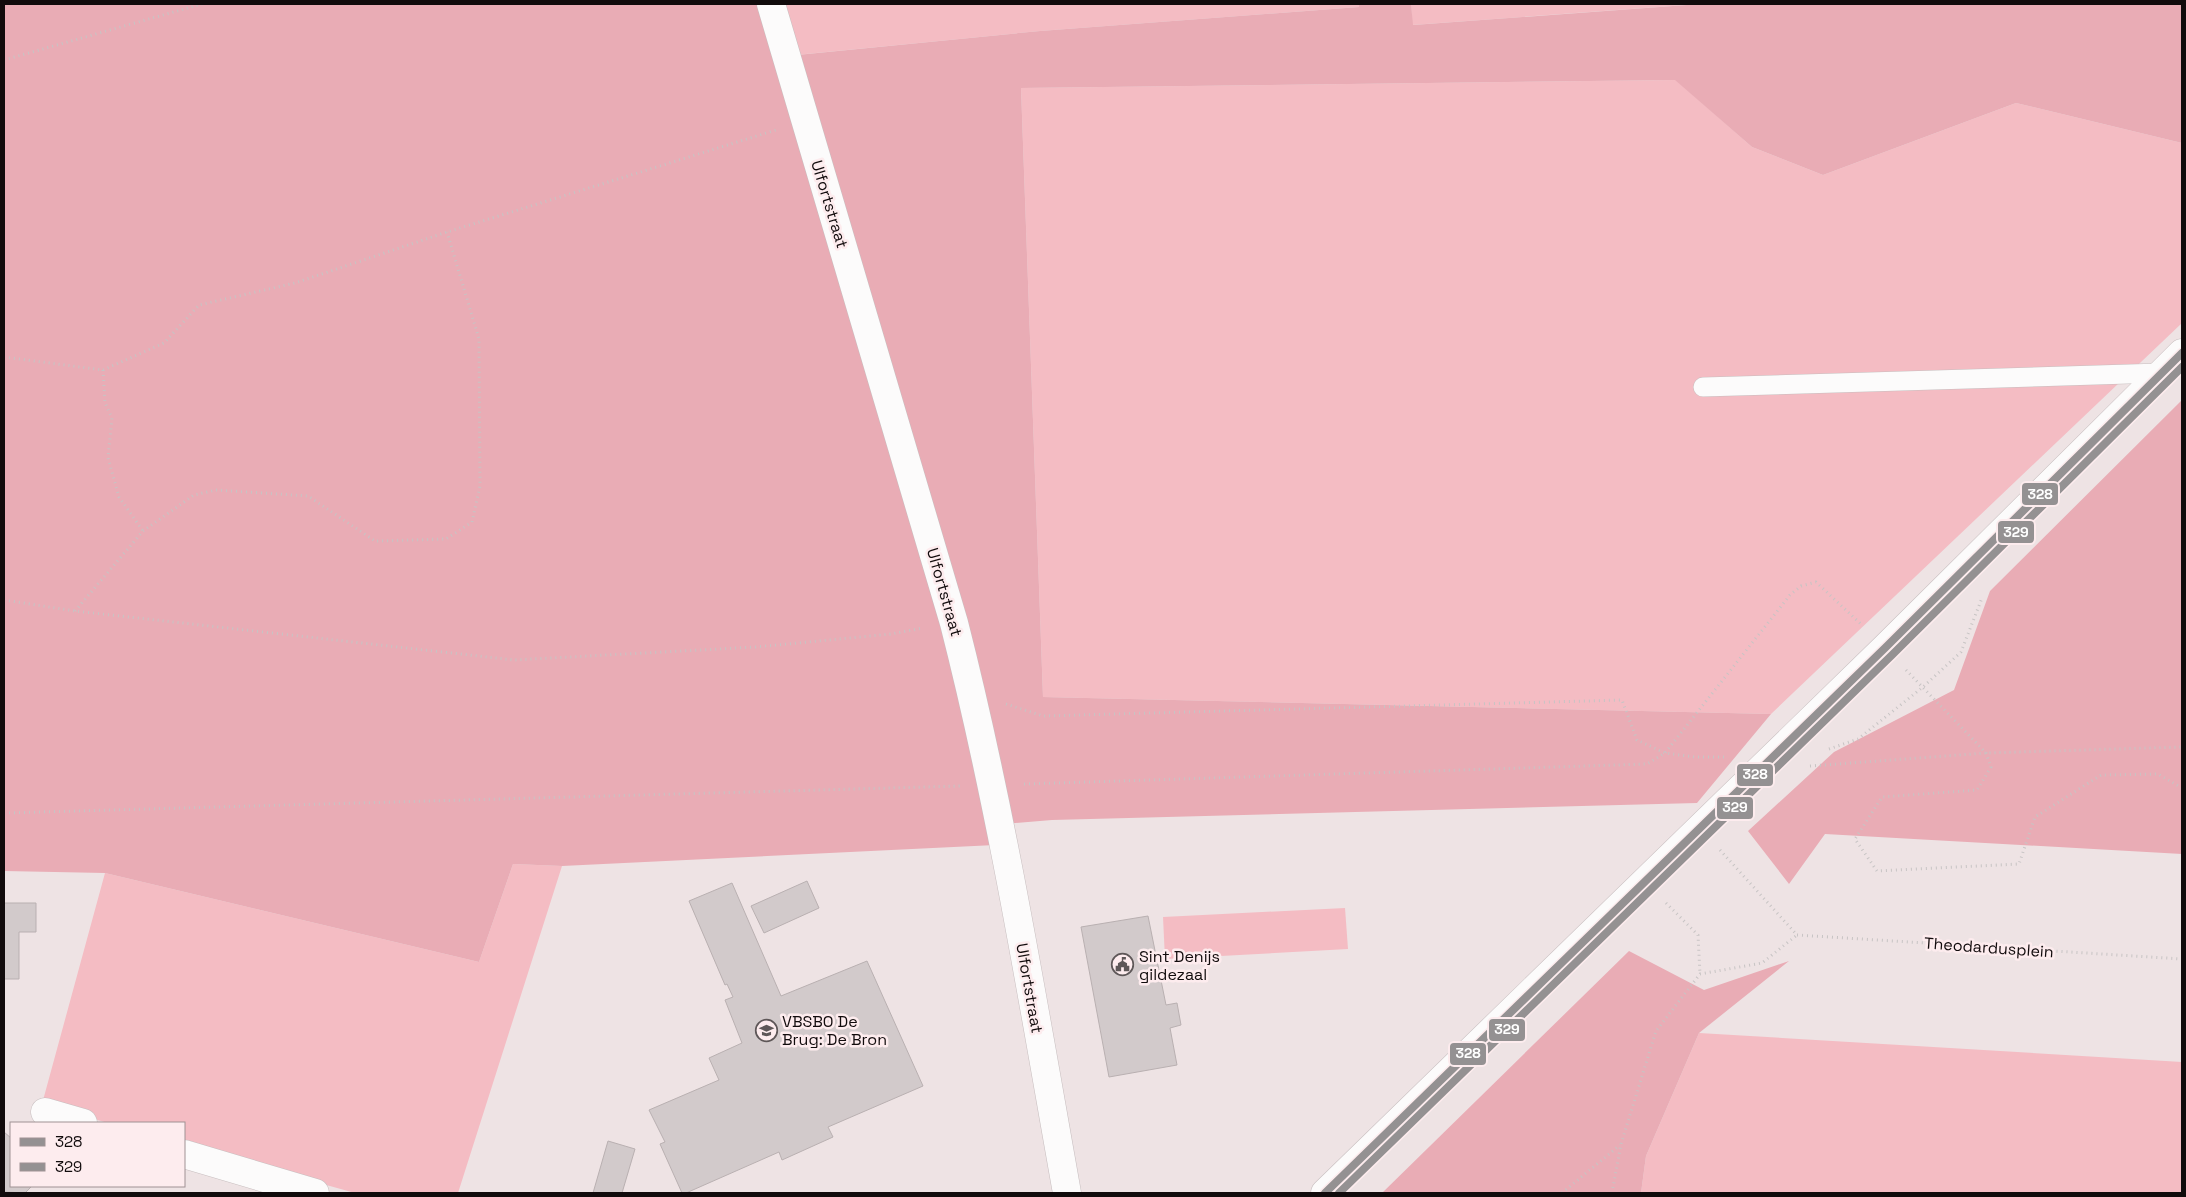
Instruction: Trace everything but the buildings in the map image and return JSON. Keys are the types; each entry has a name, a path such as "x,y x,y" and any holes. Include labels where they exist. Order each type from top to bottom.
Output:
{"street":[{"name":"Ulfortstraat","path":"771,4 954,623 972,692 992,784 1067,1193"},
{"path":"1325,1193 1885,648 2182,353"},
{"path":"45,1112 80,1122"},
{"path":"185,1154 315,1193"}],"lane":[{"path":"1703,387 2162,373"}],"path":[{"path":"4,60 202,4"},
{"path":"4,358 102,370 164,343 199,305 295,283 447,232 755,135 805,122"},
{"path":"75,611 143,531 194,496 216,490 308,496 375,541 446,539 472,522 480,486 478,339 447,232"},
{"path":"102,370 105,404 112,418 108,458 119,497 143,531"},
{"path":"4,813 1646,764 1665,752 1790,595 1801,586 1816,582 1885,648"},
{"path":"4,600 75,611 514,660 756,648 891,634 954,623"},
{"path":"1823,750 1858,739 1923,687 1986,753 1991,767 1977,790 1882,797 1855,839 1877,871 2019,864 2035,817 2102,775 2158,774 2182,788"},
{"path":"972,692 1043,716 1622,700 1637,740 1665,752 1695,757 1729,757 1741,766 1760,769"},
{"path":"1804,766 1986,753 2182,748"},
{"path":"1700,974 1762,963 1797,935 1715,845"},
{"path":"1612,1193 1621,1144 1656,1031 1700,974 1698,935 1645,881"},
{"name":"Theodardusplein","path":"1797,935 2182,959"},
{"path":"1562,1193 1621,1144"}],"shaded area":[{"path":"4,4 782,4 797,55 1040,31 1359,7 1359,4 1411,4 1413,25 1700,4 2182,4 2182,143 2016,103 1823,175 1752,147 1675,80 1021,88 1043,697 1771,714 1697,803 1052,820 992,825 995,845 562,866 513,864 479,962 105,873 4,871"},
{"path":"782,4 1359,4 1359,7 1040,31 796,55"},
{"path":"1411,4 1700,4 1412,25"},
{"path":"1676,80 1752,147 1823,175 2016,103 2182,143 2182,323 1771,714 1043,697 1021,88"},
{"path":"2182,400 2182,854 1825,834 1789,884 1748,831 1834,752 1954,690 1990,591"},
{"path":"513,864 562,866 458,1193 355,1193 185,1145 185,1122 105,1122 42,1104 105,873 479,962"},
{"path":"1345,908 1348,949 1165,959 1163,917"},
{"path":"1629,951 1704,990 1789,961 1699,1033 1646,1156 1641,1193 1382,1193"},
{"path":"1699,1033 2182,1062 2182,1193 1641,1193 1646,1156"}],"transit line":[{"name":"328","path":"1325,1193 1885,648 2182,353"},
{"name":"329","path":"1339,1193 1892,655 2182,367"}],"place":[{"name":"Sint Denijs gildezaal","path":"1123,965"},
{"name":"VBSBO De Brug: De Bron","path":"766,1030"}]}
